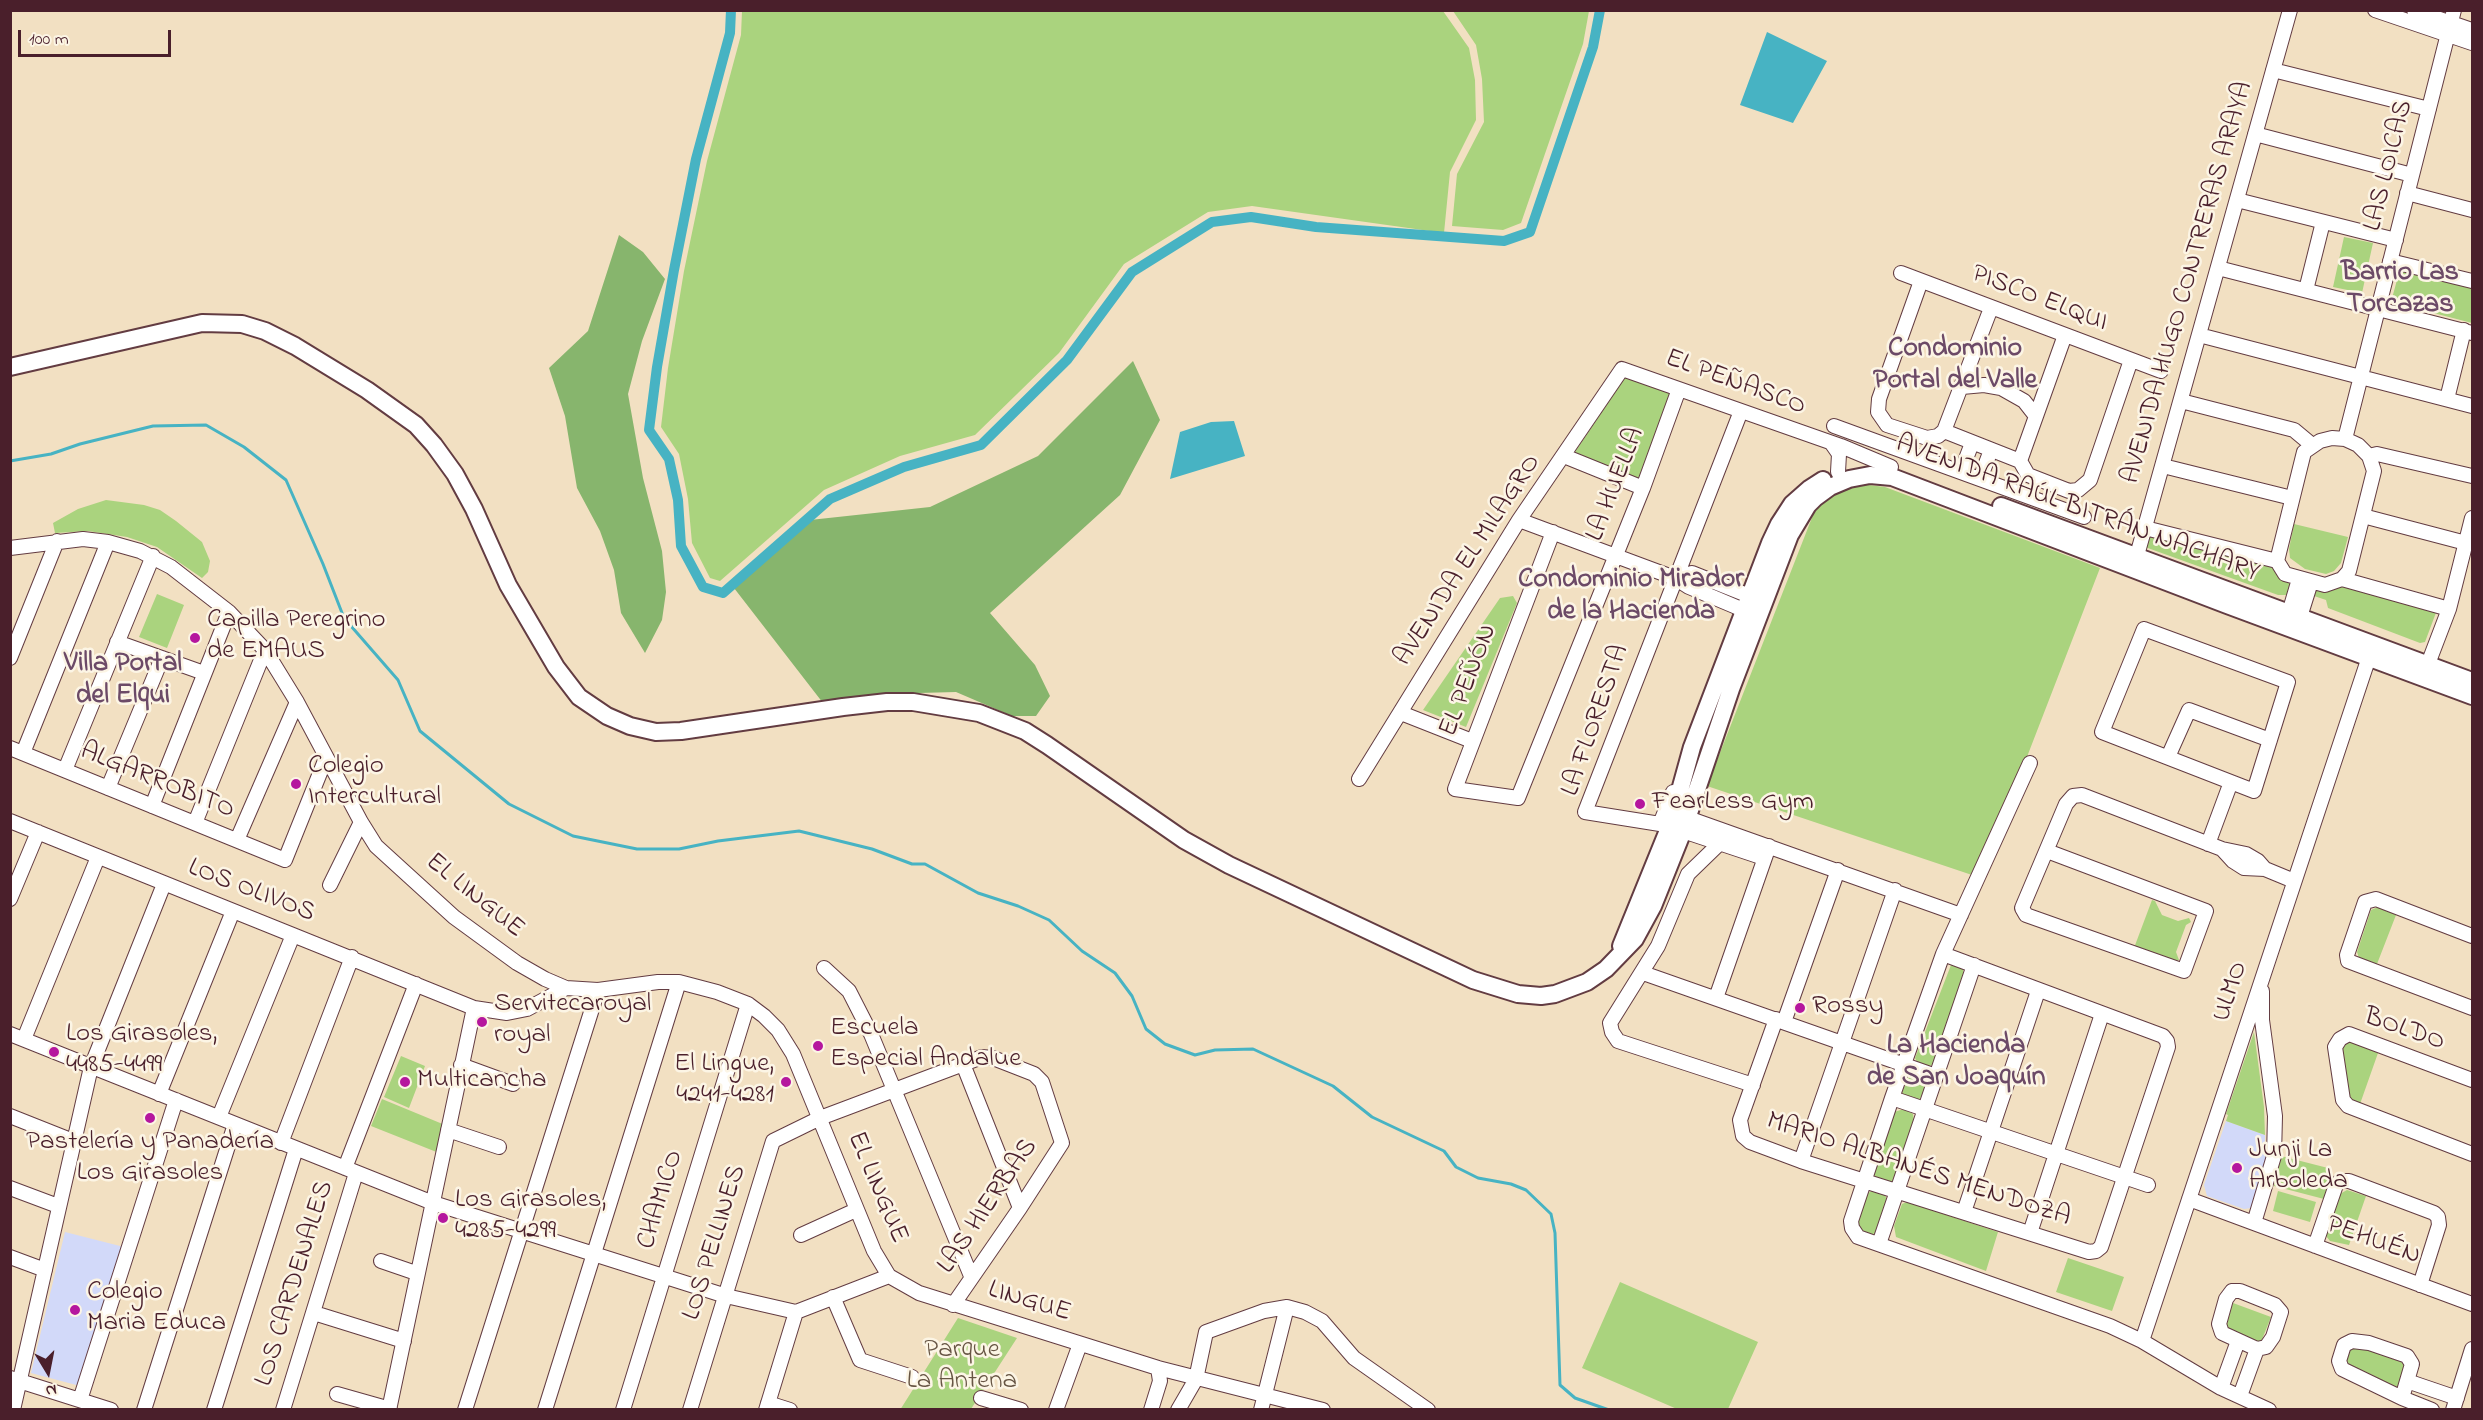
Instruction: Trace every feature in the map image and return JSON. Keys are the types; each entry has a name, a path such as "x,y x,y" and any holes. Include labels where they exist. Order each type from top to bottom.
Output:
{"main road":[{"name":"AVENIDA RAÚL BITRÁN NACHARY","path":"10,367 202,323 242,324 265,331 295,346 367,390 416,425 455,474 513,594 556,667 579,697 607,716 630,726 656,732 681,731 887,702 913,702 979,713 1032,736 1176,834 1228,866 1489,987 1518,994 1541,996 1555,994 1587,982 1615,961 1707,758 1770,543 1785,512 1809,489 1838,472 1871,465 1891,467 2135,563 2472,681"},
{"name":"AVENIDA RAÚL BITRÁN NACHARY","path":"10,358 48,359"},
{"name":"AVENIDA RAÚL BITRÁN NACHARY","path":"1676,824 1692,747 1753,606 1808,505 1830,487 1860,476 1892,477 2055,533 2074,533 2135,563"},
{"name":"AVENIDA RAÚL BITRÁN NACHARY","path":"2295,620 2369,657 2472,696"}],"street":[{"name":"AVENIDA HUGO CONTRERAS ARAYA","path":"2135,563 2290,10"},
{"path":"2375,10 2451,23 2472,43"},
{"path":"2414,10 2472,30"},
{"name":"LAS LOICAS","path":"2345,439 2451,23"},
{"path":"2273,70 2429,109"},
{"path":"2255,134 2412,175"},
{"path":"2407,194 2472,210"},
{"path":"2237,200 2396,240"},
{"path":"2306,290 2323,222"},
{"path":"2390,261 2472,281"},
{"path":"2218,268 2468,331 2447,399"},
{"name":"PISCO ELQUI","path":"1901,273 2161,371"},
{"path":"1921,281 1879,399 1878,412 1887,425 1927,438 1938,436 1944,431 1991,308"},
{"path":"2019,461 2065,335"},
{"path":"2199,335 2472,406"},
{"path":"1944,431 2019,461 2028,475 2069,492 2085,486 2090,480 2131,360"},
{"name":"EL PEÑASCO","path":"1622,369 1872,458 1891,467"},
{"name":"AVENIDA EL MILAGRO","path":"1359,779 1519,520 1622,369"},
{"path":"1962,387 1984,385 2001,388 2024,401 2035,415"},
{"name":"LA HUELLA","path":"1518,798 1643,488 1679,390"},
{"path":"2181,401 2294,430 2312,445"},
{"name":"LA FLORESTA","path":"1676,824 1585,812 1741,411"},
{"path":"1834,426 2084,517"},
{"path":"2145,528 2277,561 2285,574 2305,581 2325,585 2342,579 2349,571 2374,471 2369,456 2358,445 2345,439 2326,439 2312,445 2304,452 2277,561"},
{"path":"1961,472 1972,443"},
{"name":"EL PEÑASCO","path":"1832,444 1839,454 1838,472"},
{"path":"1980,479 1991,450"},
{"path":"2369,456 2377,454 2472,476"},
{"path":"1564,456 1643,488"},
{"path":"2163,466 2292,498"},
{"path":"2055,533 2058,507"},
{"path":"2058,507 2074,533"},
{"path":"2363,516 2466,543"},
{"path":"2428,664 2449,609 2472,518"},
{"path":"1519,520 1675,578 1692,573 1753,606"},
{"name":"EL PEÑÓN","path":"1518,798 1455,789 1553,531"},
{"name":"EL LINGUE","path":"10,548 83,539 108,542 153,556 193,582 230,612 265,650 297,702 376,846 454,917 517,963 566,988 598,990 658,982 679,982 717,992 747,1004 778,1030 788,1046 874,1251 889,1275"},
{"path":"10,658 57,541"},
{"path":"17,751 108,542"},
{"path":"65,770 153,556"},
{"path":"2342,579 2449,609"},
{"path":"2295,620 2305,581"},
{"path":"152,806 230,612"},
{"path":"2144,629 2289,682 2254,790 2168,757 2102,732 2144,629"},
{"path":"117,642 204,673"},
{"path":"195,823 265,650"},
{"name":"ULMO","path":"2142,1341 2369,657"},
{"path":"108,788 162,658"},
{"path":"237,840 297,702"},
{"path":"2168,757 2189,710 2270,740"},
{"path":"1401,713 1472,741"},
{"name":"ALGARROBITO","path":"17,751 285,860 326,758"},
{"path":"2030,763 1943,954 1851,1221 1852,1228 1858,1237 2110,1326 2142,1341 2221,1388 2269,1410"},
{"path":"2208,843 2231,782"},
{"path":"2047,851 2206,911 2184,971 2026,915 2022,908 2066,804 2073,796 2082,795 2208,843 2222,849 2233,861 2244,868 2265,869 2295,881"},
{"name":"LOS OLIVOS","path":"10,821 474,1008 507,1012 527,1009 566,988"},
{"path":"330,885 361,822"},
{"path":"1676,824 1720,843 1838,870 1961,915"},
{"path":"1676,824 1766,852"},
{"path":"10,899 38,832"},
{"path":"1720,843 1688,874 1658,946 1643,974 1936,1076"},
{"path":"1716,998 1766,852"},
{"path":"24,1039 98,856"},
{"name":"MARIO ALBANÉS MENDOZA","path":"1838,870 1740,1120 1743,1136 1750,1142 1801,1161 2089,1252 2101,1247 2124,1177"},
{"path":"13,1410 15,1380 45,1270 91,1067 164,884"},
{"path":"1801,1161 1896,890"},
{"path":"2472,936 2376,899 2365,902 2347,955 2348,961 2472,1008"},
{"path":"159,1094 233,911"},
{"path":"219,1117 293,935"},
{"path":"1943,954 2163,1036 2168,1047 2124,1177"},
{"path":"281,1143 352,957"},
{"path":"1879,1244 1974,965"},
{"path":"824,968 849,991 871,1034 971,1276"},
{"name":"MARIO ALBANÉS MENDOZA","path":"1643,974 1610,1023 1612,1032 1618,1041 1753,1085"},
{"path":"2254,1223 2274,1156 2275,1116 2262,1020 2262,977"},
{"path":"545,1410 679,982"},
{"name":"LOS CARDENALES","path":"283,1410 314,1313 350,1170 416,984"},
{"path":"465,1410 520,1230 598,990"},
{"path":"1965,1212 2038,991"},
{"name":"CHAMICO","path":"623,1410 747,1004"},
{"path":"337,1394 389,1409 460,1065 474,1008"},
{"path":"2030,1233 2102,1014"},
{"path":"10,1034 433,1203 726,1296 796,1312 889,1275"},
{"name":"BOLDO","path":"2471,1149 2348,1106 2343,1100 2335,1047 2340,1039 2349,1034 2472,1080"},
{"name":"LAS HIERBAS","path":"953,1305 971,1276 1020,1209 1062,1143 1042,1082 1035,1074 993,1058 982,1057 963,1065"},
{"path":"460,1065 513,1084"},
{"path":"963,1065 1020,1209"},
{"name":"LOS PELLINES","path":"690,1410 773,1141 820,1118 963,1065"},
{"path":"1892,1098 2148,1185"},
{"path":"80,1400 176,1100"},
{"path":"10,1116 73,1141"},
{"path":"144,1410 235,1124"},
{"path":"448,1130 500,1147"},
{"path":"214,1410 297,1149"},
{"path":"2315,1246 2336,1185 2340,1181 2349,1180 2434,1213 2438,1217 2439,1225 2420,1285"},
{"path":"10,1188 58,1206"},
{"name":"PEHUÉN","path":"2189,1199 2472,1304"},
{"path":"801,1235 856,1210"},
{"path":"10,1257 45,1270"},
{"path":"381,1261 416,1274"},
{"name":"LINGUE","path":"889,1275 919,1293 1159,1371 1323,1410"},
{"path":"2232,1291 2240,1291 2275,1305 2281,1312 2273,1337 2266,1347 2257,1349 2222,1333 2219,1324 2226,1299 2232,1291"},
{"path":"833,1298 860,1360 912,1377"},
{"path":"1261,1410 1287,1307"},
{"path":"1178,1410 1196,1379 1206,1332 1264,1311 1287,1307 1305,1312 1322,1321 1354,1358 1428,1410"},
{"path":"790,1410 767,1406 796,1312"},
{"path":"314,1313 404,1341"},
{"path":"2221,1388 2238,1341"},
{"path":"2402,1398 2412,1364 2407,1356 2369,1343 2352,1341 2344,1345 2339,1361 2342,1369 2402,1398 2432,1410"},
{"path":"1056,1410 1080,1344"},
{"path":"2240,1396 2257,1349"},
{"path":"2407,1381 2455,1404 2472,1349"},
{"path":"1151,1410 1160,1380 1159,1371"},
{"path":"15,1380 111,1410"},
{"path":"981,1398 1021,1410"}],"shaded area":[{"name":"Junji La Arboleda","path":"2226,1121 2265,1135 2265,1150 2268,1151 2251,1208 2244,1209 2207,1196 2204,1185"},
{"name":"Colegio Maria Educa","path":"65,1232 124,1247 80,1386 31,1373"}],"green space":[{"path":"742,11 1443,11 1469,48 1475,80 1476,120 1450,172 1444,233 1252,206 1208,212 1124,264 1059,353 975,435 900,456 824,490 720,581 710,578 692,543 688,499 679,454 661,427 684,271 707,161 741,35"},
{"path":"1453,11 1589,11 1583,44 1521,223 1503,230 1452,226 1457,174 1484,122 1482,79 1476,45"},
{"path":"619,235 643,252 665,279 642,341 628,394 643,478 662,551 666,592 662,620 645,653 621,613 614,570 600,531 577,488 565,416 549,368 588,331"},
{"path":"2344,237 2373,243 2362,293 2333,287"},
{"path":"2400,269 2472,288 2472,323 2391,302"},
{"path":"1133,361 1160,420 1120,495 990,613 1035,665 1050,696 1036,716 1012,716 956,692 881,694 823,703 734,588 810,520 930,507 1038,456"},
{"path":"1626,376 1671,393 1639,481 1578,457 1575,452"},
{"path":"1861,484 1885,487 2100,568 2025,762 1972,875 1707,786 1813,515 1823,501 1838,490"},
{"path":"106,500 144,505 160,510 176,521 202,542 210,561 208,572 202,578 157,547 127,537 88,531 55,533 53,523 78,509"},
{"path":"2294,524 2348,537 2341,563 2334,571 2326,574 2305,569 2290,558 2289,549"},
{"path":"2148,535 2272,565 2292,581 2289,595 2278,595 2145,547"},
{"path":"2344,583 2437,610 2425,642 2420,643 2328,608 2326,600 2311,595 2314,588"},
{"path":"157,594 184,605 167,648 139,637"},
{"path":"1513,596 1517,603 1466,727 1423,710 1500,598"},
{"path":"2152,900 2155,901 2162,915 2178,921 2189,918 2191,922 2186,925 2176,952 2179,960 2173,962 2134,948"},
{"path":"2378,907 2396,915 2377,964 2359,958 2357,952 2371,910"},
{"path":"1951,965 1960,966 1964,975 1933,1064 1927,1068 1918,1064 1915,1058"},
{"path":"2254,1032 2264,1107 2265,1135 2226,1121 2228,1115 2226,1114"},
{"path":"2351,1042 2378,1053 2360,1104 2351,1101 2349,1097 2342,1049 2345,1044"},
{"name":"Multicancha","path":"401,1056 425,1066 409,1108 384,1097"},
{"path":"1911,1075 1925,1081 1924,1091 1919,1100 1905,1097 1902,1093"},
{"path":"382,1099 445,1125 439,1153 371,1126"},
{"path":"1904,1109 1913,1114 1914,1121 1893,1181 1891,1183 1876,1180 1873,1172 1894,1112"},
{"path":"2281,1156 2328,1168 2329,1184 2324,1199 2274,1186"},
{"path":"1874,1190 1885,1194 1887,1202 1876,1233 1870,1235 1860,1232 1856,1227 1866,1194"},
{"path":"2347,1190 2366,1196 2349,1245 2330,1241 2326,1236 2338,1195"},
{"path":"2278,1191 2316,1202 2310,1222 2273,1211"},
{"path":"1907,1202 1998,1232 1986,1271 1896,1237 1894,1226 1902,1204"},
{"path":"2068,1258 2124,1277 2112,1311 2056,1292"},
{"path":"1620,1282 1758,1342 1728,1409 1677,1409 1582,1368"},
{"path":"2233,1303 2271,1317 2261,1342 2257,1344 2227,1329"},
{"name":"Parque La Antena","path":"958,1318 1017,1338 971,1409 900,1410"},
{"path":"2357,1345 2409,1365 2398,1390 2348,1366 2343,1359 2346,1347"}],"water":[{"path":"1767,32 1827,61 1793,123 1740,105"},
{"path":"1234,421 1245,456 1170,479 1180,432 1211,422"}],"waterway":[{"path":"731,10 730,33 696,159 674,270 657,367 649,430 669,459 678,500 681,546 703,587 723,593 830,499 904,467 981,445 1067,360 1132,272 1212,222 1251,217 1316,227 1504,241 1530,232 1593,47 1600,10"},
{"path":"10,461 51,454 80,444 153,426 206,425 244,447 286,480 344,618 398,680 420,731 509,804 573,836 637,849 679,849 718,841 799,831 872,849 912,864 925,864 978,893 1018,906 1049,920 1082,951 1115,973 1132,996 1146,1029 1165,1044 1195,1055 1215,1050 1253,1049 1333,1086 1372,1117 1444,1151 1456,1167 1478,1178 1511,1184 1526,1190 1551,1214 1555,1233 1560,1385 1575,1398 1609,1410"}],"place":[{"name":"Capilla Peregrino de EMAUS","path":"195,638"},
{"name":"Colegio Intercultural","path":"296,784"},
{"name":"FearLess Gym","path":"1640,804"},
{"name":"Rossy","path":"1800,1008"},
{"name":"Servitecaroyal royal","path":"482,1022"},
{"name":"Escuela Especial Andalue","path":"818,1046"},
{"name":"Los Girasoles, 4485-4499","path":"54,1052"},
{"name":"Multicancha","path":"405,1082"},
{"name":"El Lingue, 4241-4281","path":"786,1082"},
{"name":"Pastelería y Panadería Los Girasoles","path":"150,1118"},
{"name":"Junji La Arboleda","path":"2237,1168"},
{"name":"Los Girasoles, 4285-4299","path":"443,1218"},
{"name":"Colegio Maria Educa","path":"75,1310"}],"district":[{"name":"Barrio Las Torcazas","path":"2400,290"},
{"name":"Condominio Portal del Valle","path":"1955,366"},
{"name":"Condominio Mirador de la Hacienda","path":"1631,597"},
{"name":"Villa Portal del Elqui","path":"123,681"},
{"name":"La Hacienda de San Joaquín","path":"1956,1063"}]}
